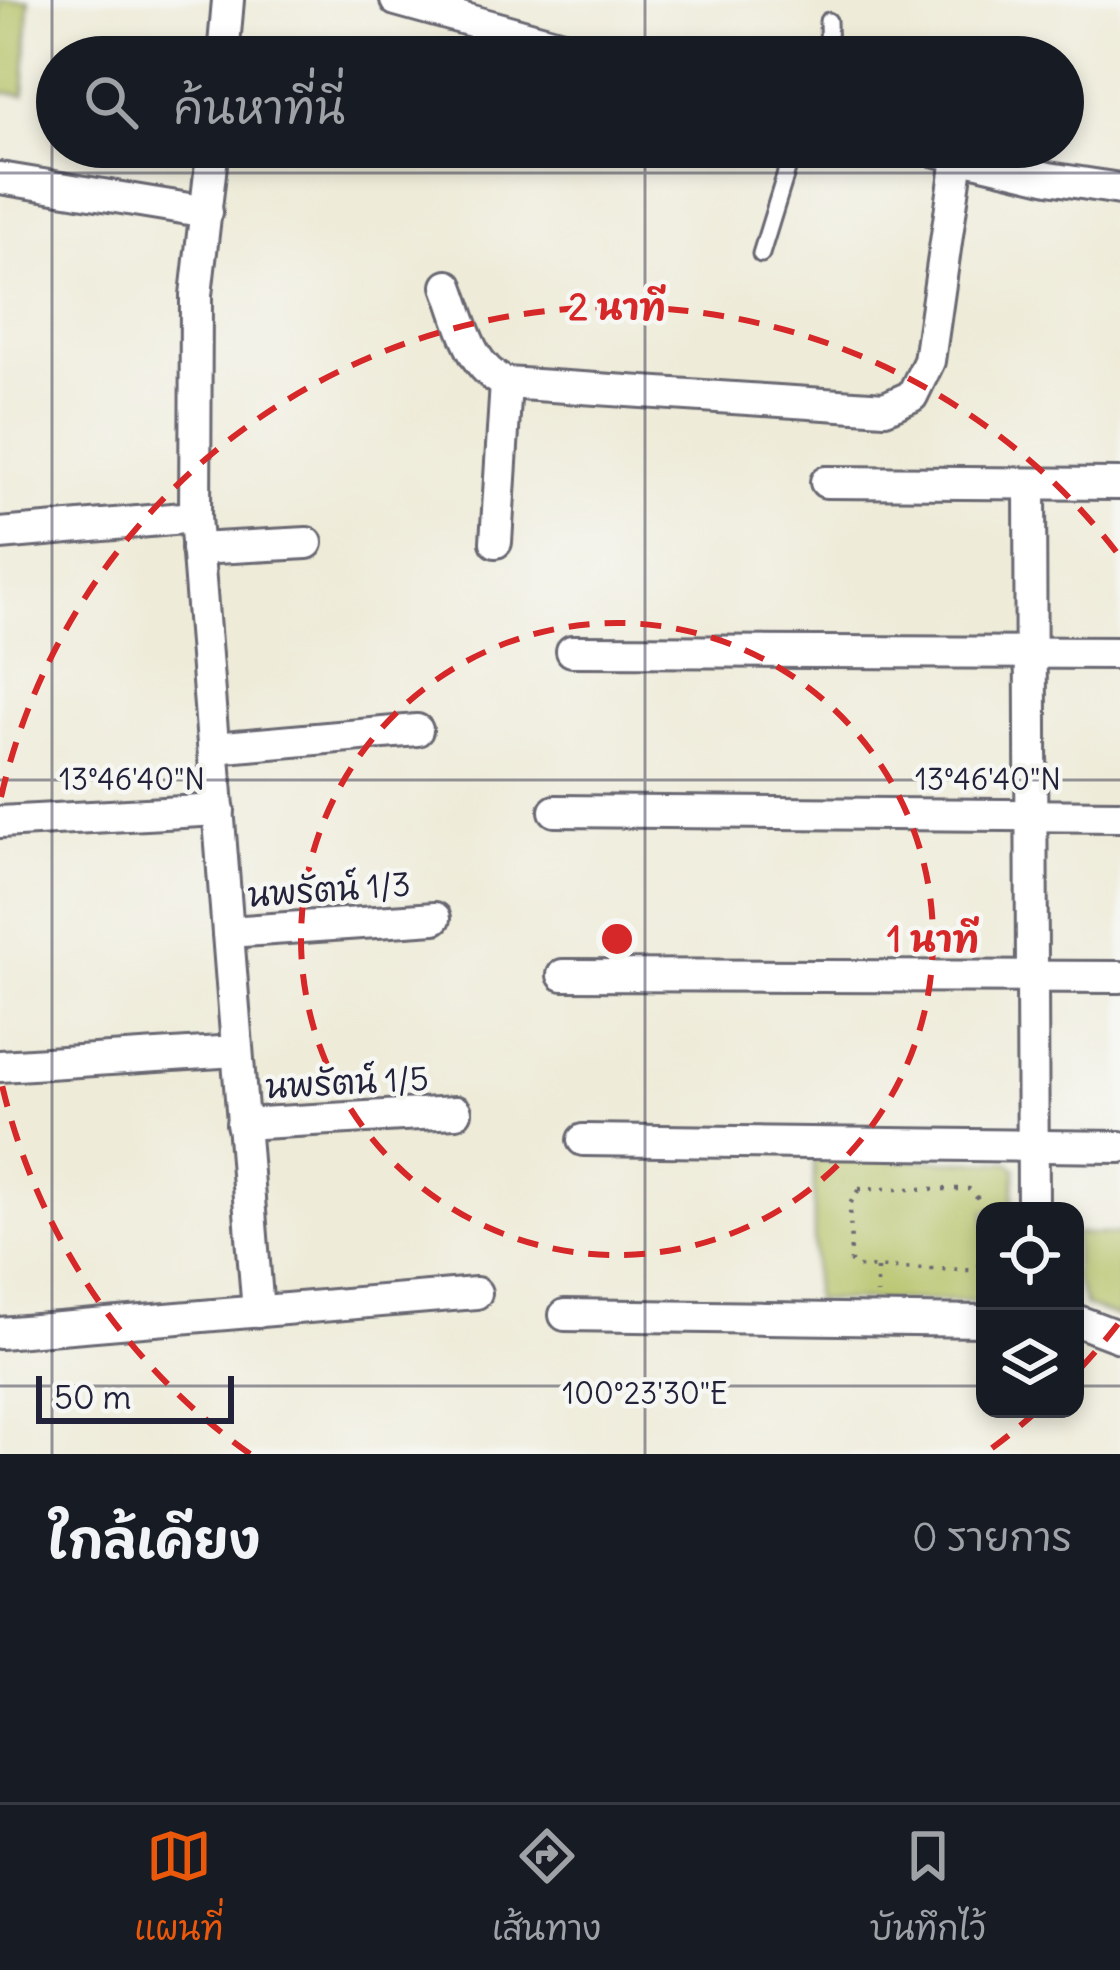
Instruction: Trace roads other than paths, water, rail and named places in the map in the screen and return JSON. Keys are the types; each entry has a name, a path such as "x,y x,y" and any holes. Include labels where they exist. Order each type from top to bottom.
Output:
{"street":[{"path":"225,36 229,0"},
{"path":"396,0 526,36"},
{"path":"211,168 196,295 195,517 258,1312"},
{"path":"448,286 478,365 506,383 885,408 912,396 928,361 957,168"},
{"path":"1010,168 1120,189"},
{"path":"0,178 207,212"},
{"path":"496,542 506,383"},
{"path":"826,482 1120,484"},
{"path":"1030,484 1033,1202"},
{"path":"0,534 195,517"},
{"path":"197,549 308,543"},
{"path":"572,651 1120,653"},
{"path":"214,748 417,730"},
{"path":"0,823 219,810"},
{"path":"555,811 1120,816"},
{"name":"นพรัตน์ 1/3","path":"227,932 435,918"},
{"path":"563,975 1120,977"},
{"path":"0,1066 236,1051"},
{"name":"นพรัตน์ 1/5","path":"242,1124 456,1112"},
{"path":"583,1140 1120,1148"},
{"path":"0,1334 476,1293"},
{"path":"565,1315 976,1321"},
{"path":"1084,1323 1120,1337"}],"lane":[{"path":"828,21 829,36"},
{"path":"761,254 788,168"}]}
